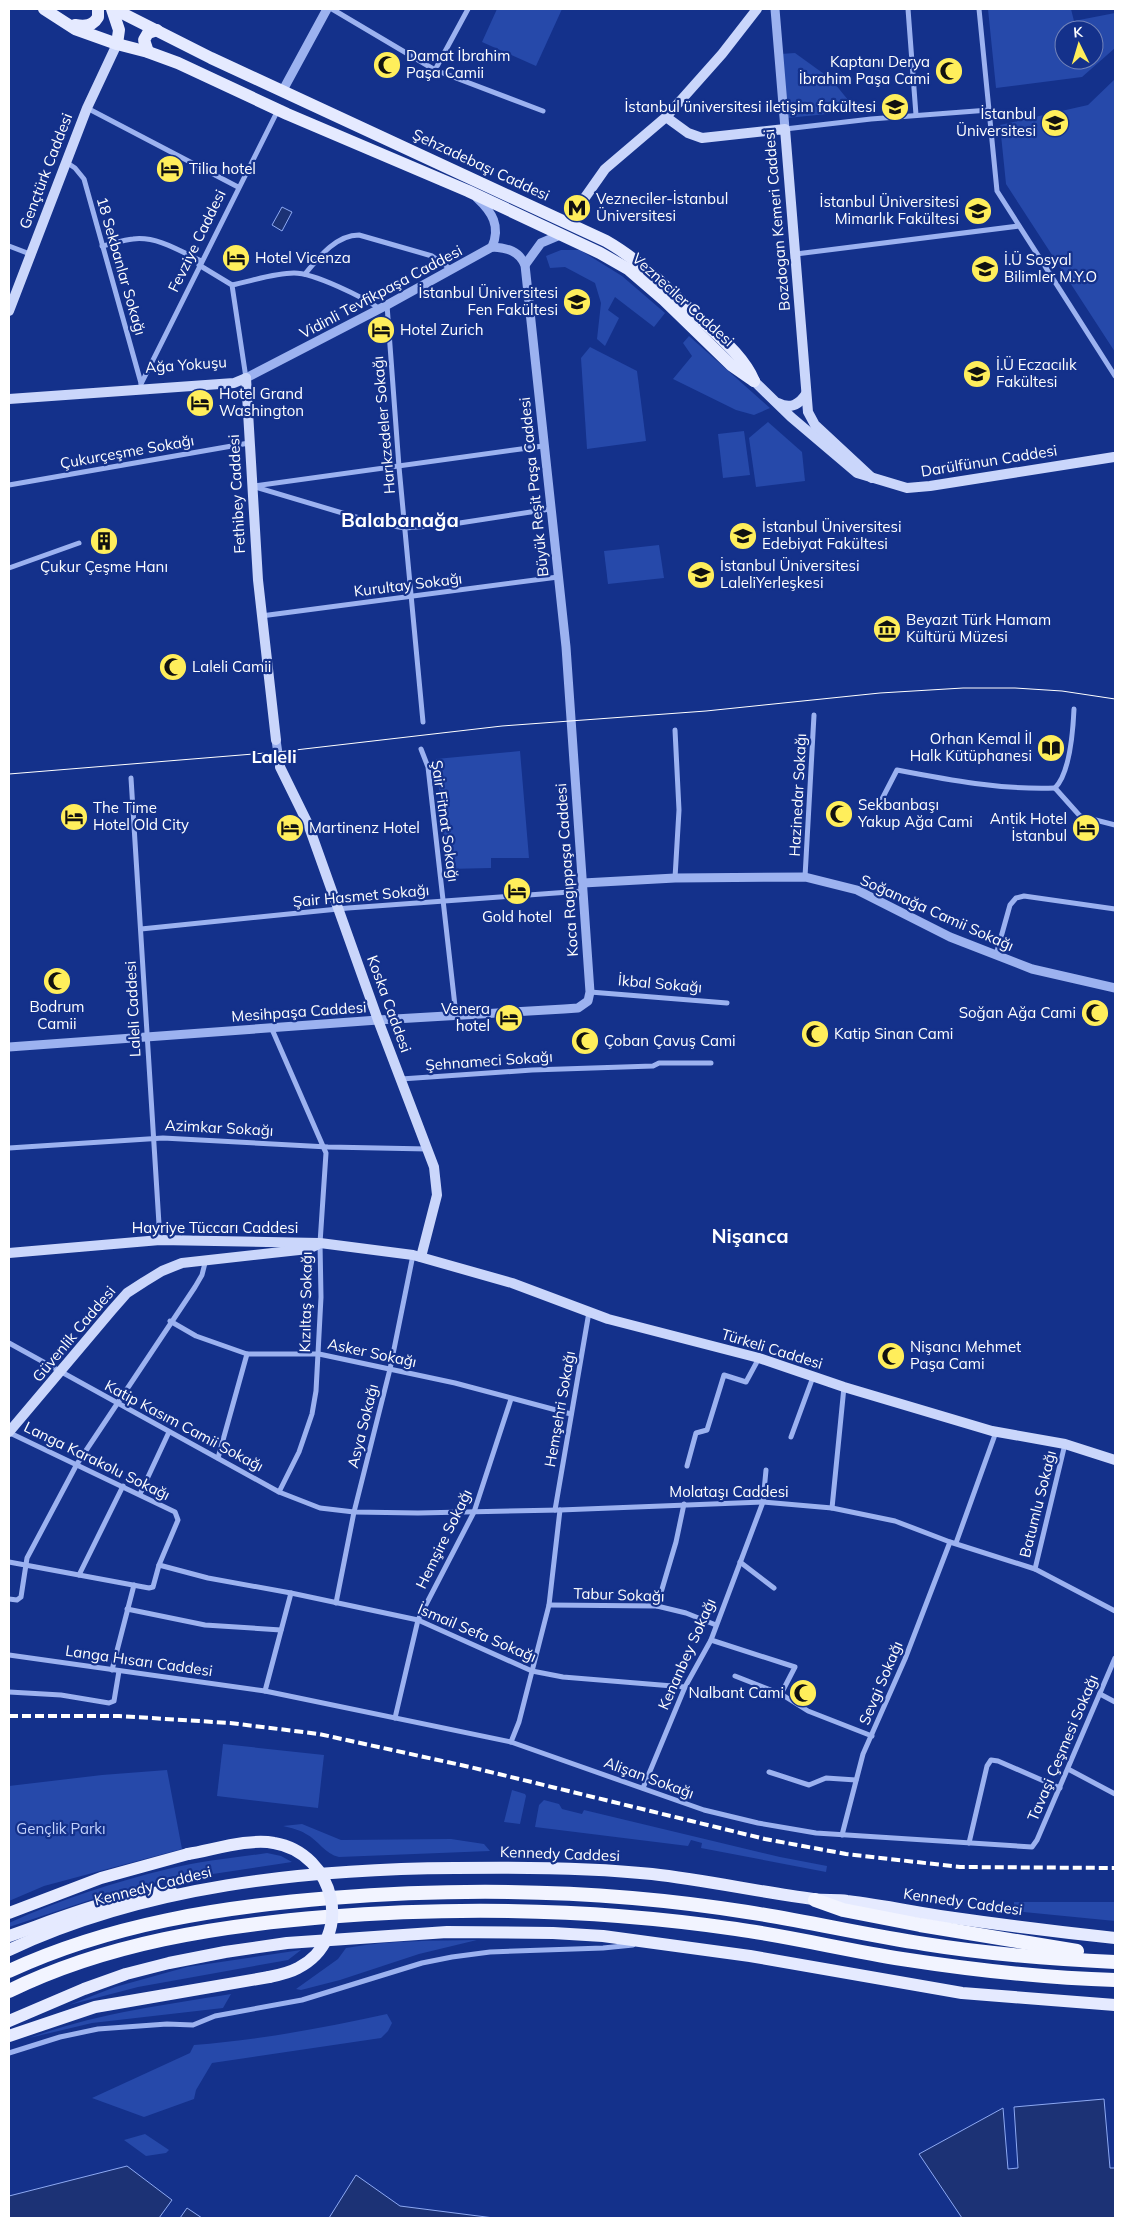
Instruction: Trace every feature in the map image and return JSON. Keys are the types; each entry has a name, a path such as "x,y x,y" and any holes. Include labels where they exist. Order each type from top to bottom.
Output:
{"highway":[{"path":"9,1971 46,1954 91,1939 169,1919 225,1909 366,1895 483,1891 636,1898 747,1912 972,1951 1115,1962"},
{"path":"815,1900 843,1910 920,1925 1037,1946 1115,1957"},
{"path":"9,1991 80,1962 127,1947 200,1932 305,1919 466,1909 579,1912 675,1921 737,1929 986,1971 1115,1980"}],"main road":[{"name":"Şehzadebaşı Caddesi","path":"44,9 75,29 178,63 278,110 468,191 560,235"},
{"path":"65,23 83,27 91,25 98,16 98,9"},
{"name":"Şehzadebaşı Caddesi","path":"113,9 211,58 620,249 660,281 725,343 749,369 754,381"},
{"path":"113,9 119,30 117,44"},
{"path":"567,223 604,169 666,117 722,54 757,9"},
{"path":"148,52 144,40 148,33 157,30"},
{"name":"Gençtürk Caddesi","path":"9,311 87,108 117,44"},
{"path":"666,117 688,133 702,138 785,130"},
{"name":"Bozdogan Kemeri Caddesi","path":"785,130 808,412 814,423 872,478"},
{"name":"Vezneciler Caddesi","path":"560,235 600,253 628,269 664,300 731,365 754,381 776,403"},
{"name":"Ağa Yokuşu","path":"9,399 239,377 246,378"},
{"name":"Fethibey Caddesi","path":"246,378 261,616 276,740"},
{"name":"Ağa Yokuşu","path":"9,392 141,387"},
{"path":"776,403 790,407 801,401 806,394"},
{"name":"Darülfünun Caddesi","path":"776,403 857,473 907,488 1114,457"},
{"name":"Koska Caddesi","path":"280,767 308,824 378,1020 434,1167 437,1195 417,1256"},
{"name":"Hayriye Tüccarı Caddesi","path":"9,1253 160,1240 320,1243 417,1256"},
{"name":"Güvenlik Caddesi","path":"9,1433 127,1294 162,1271 182,1263 308,1249 320,1243"},
{"name":"Türkeli Caddesi","path":"417,1256 512,1282 608,1319 759,1358 844,1387 996,1432 1065,1444 1115,1460"},
{"path":"9,1913 100,1878 188,1854 246,1844 274,1843 296,1849 305,1855 323,1876 328,1886 332,1907 330,1925 319,1950 300,1968 286,1974 95,2006 9,2036"},
{"name":"Kennedy Caddesi","path":"9,1950 106,1914 188,1891 274,1879 413,1868 513,1867 650,1874 714,1882 815,1900 845,1900 950,1917 1115,1938"},
{"path":"9,1936 93,1907 124,1899 150,1893 188,1891"},
{"path":"9,2021 50,2002 126,1974 225,1952 287,1943 392,1934 493,1932 603,1936 750,1956 922,1988 1115,2005"}],"street":[{"path":"283,90 328,9"},
{"path":"332,9 434,70 542,111"},
{"path":"434,70 468,9"},
{"name":"Bozdogan Kemeri Caddesi","path":"775,9 785,130"},
{"path":"908,9 916,115"},
{"path":"979,9 997,191 1115,376"},
{"path":"87,108 238,187"},
{"name":"Fevziye Caddesi","path":"141,387 200,263 278,110"},
{"path":"785,130 916,115 989,110"},
{"name":"18 Sekbanlar Sokağı","path":"66,162 75,168 84,179 141,387"},
{"path":"468,191 493,216 496,232 492,247 516,252 521,256 525,265"},
{"path":"796,254 1019,226"},
{"path":"305,274 328,250 342,238 350,235 359,235 432,256 452,270"},
{"path":"525,265 541,243 560,235"},
{"path":"102,246 135,239 163,243 200,263 232,285 286,273 305,274 384,307"},
{"path":"9,246 31,254"},
{"name":"Vidinli Tevfikpaşa Caddesi","path":"246,378 384,307 492,247"},
{"name":"Büyük Reşit Paşa Caddesi","path":"525,265 558,577 572,738"},
{"name":"Fethibey Caddesi","path":"232,285 246,378"},
{"name":"Harıkzedeler Sokağı","path":"384,307 424,722"},
{"name":"Çukurçeşme Sokağı","path":"9,486 249,443"},
{"path":"252,486 543,446"},
{"path":"252,486 376,523 404,528 453,524 550,509"},
{"path":"9,568 79,543"},
{"name":"Kurultay Sokağı","path":"261,616 558,577"},
{"path":"1054,788 1061,779 1068,756 1074,709"},
{"name":"Hazinedar Sokağı","path":"805,877 814,715"},
{"path":"675,730 679,810 675,878"},
{"name":"Koca Ragıppaşa Caddesi","path":"572,738 589,997"},
{"path":"276,740 280,767"},
{"name":"Şair Fitnat Sokağı","path":"421,749 428,767 456,1015"},
{"path":"882,799 897,770 974,784 1029,789 1054,788 1080,816 1115,825"},
{"name":"Laleli Caddesi","path":"131,778 160,1240"},
{"name":"Soğanağa Camii Sokağı","path":"583,887 675,878 805,877 857,890 929,927 1032,969 1115,988"},
{"name":"Şair Hasmet Sokağı","path":"141,929 444,902 583,887"},
{"path":"996,955 1010,905 1016,898 1024,896 1115,909"},
{"name":"İkbal Sokağı","path":"589,997 727,1002"},
{"name":"Mesihpaşa Caddesi","path":"9,1047 378,1020 578,1008 589,997"},
{"name":"Kızıltaş Sokağı","path":"271,1028 326,1153 320,1243 318,1354 312,1414 299,1452 280,1492"},
{"name":"Şehnameci Sokağı","path":"401,1079 610,1066 711,1063"},
{"name":"Azimkar Sokağı","path":"9,1148 154,1138 428,1149"},
{"name":"Asya Sokağı","path":"336,1603 354,1512 417,1256"},
{"path":"9,1599 18,1600 21,1597 27,1558 77,1464 202,1275 206,1259"},
{"name":"Hemşehri Sokağı","path":"511,1742 519,1722 549,1605 570,1414 589,1312"},
{"name":"Asker Sokağı","path":"170,1321 202,1339 247,1354 318,1354 455,1383 570,1414"},
{"name":"Katip Kasım Camii Sokağı","path":"9,1343 116,1404 280,1492 320,1508 354,1512"},
{"path":"218,1458 247,1354"},
{"path":"687,1466 696,1433 707,1430 724,1375 746,1382 759,1358"},
{"path":"791,1437 813,1377"},
{"path":"832,1508 844,1387"},
{"name":"Hemşire Sokağı","path":"395,1718 418,1620 474,1512 511,1399"},
{"path":"140,1494 169,1432"},
{"name":"Sevgi Sokağı","path":"842,1835 863,1754 953,1543 996,1432"},
{"name":"Langa Karakolu Sokağı","path":"9,1433 175,1512 178,1520 159,1565"},
{"name":"Batumlu Sokağı","path":"1035,1569 1065,1444"},
{"name":"Kenanbey Sokağı","path":"643,1788 685,1687 711,1640 763,1502 766,1470"},
{"path":"79,1576 123,1486"},
{"name":"Molataşı Caddesi","path":"354,1512 558,1510 763,1502 832,1508 895,1521 953,1543 1035,1569 1115,1611"},
{"path":"657,1606 676,1542 684,1504"},
{"path":"9,1562 148,1588 153,1587 159,1565"},
{"path":"740,1562 774,1588"},
{"name":"İsmail Sefa Sokağı","path":"159,1565 208,1578 291,1593 418,1620 532,1671 563,1677 685,1687"},
{"path":"112,1670 134,1585"},
{"path":"265,1691 291,1593"},
{"name":"Tabur Sokağı","path":"549,1605 657,1606 686,1613 716,1625"},
{"path":"127,1609 204,1625 281,1630"},
{"path":"711,1640 794,1667 781,1694"},
{"name":"Langa Hısarı Caddesi","path":"9,1656 265,1691"},
{"name":"Tavaşi Çeşmesi Sokağı","path":"1032,1847 1060,1788 1115,1658"},
{"path":"9,1692 61,1695 109,1703 114,1700 119,1670"},
{"path":"735,1676 781,1694 808,1712 872,1736"},
{"name":"Alişan Sokağı","path":"265,1691 511,1742 704,1810 749,1821 816,1833 1032,1847"},
{"path":"1100,1694 1115,1702"},
{"path":"969,1843 990,1760 998,1761 1060,1788"},
{"path":"1068,1769 1115,1794"},
{"path":"769,1772 809,1785 826,1778 856,1780"},
{"path":"9,2053 60,2037 98,2029 167,2024 193,2025 215,2016 302,2000 422,1962 490,1952 603,1948 648,1943"}],"green space":[{"path":"497,9 562,9 536,66 482,42"},
{"path":"988,9 1071,9 1074,20 1054,20 1054,70 1090,70 1082,77 996,88"},
{"path":"1115,13 1115,48 1104,58 1104,20 1079,20"},
{"path":"795,53 831,79 857,111 787,118 780,54"},
{"path":"1115,79 1115,352 1006,184 1000,125 1088,105"},
{"path":"561,250 580,250 622,276 665,313 654,327 615,297 608,310 619,318 605,346 597,339 601,303 595,283 565,267 550,268 546,256"},
{"path":"689,336 770,408 754,415 736,410 673,379 692,356 683,343"},
{"path":"590,347 637,371 646,441 587,449 581,358"},
{"path":"768,422 802,452 805,481 756,487 749,438"},
{"path":"744,431 750,475 723,478 718,434"},
{"path":"659,545 664,578 608,584 604,551"},
{"path":"520,751 529,858 491,858 491,868 447,869 436,759"},
{"path":"223,1744 324,1755 318,1808 217,1796"},
{"name":"Gençlik Parkı","path":"167,1770 182,1849 44,1886 9,1901 9,1786 102,1775"},
{"path":"512,1790 526,1796 520,1824 504,1822"},
{"path":"544,1800 559,1804 562,1809 582,1814 584,1810 780,1857 827,1866 826,1872 701,1848 702,1843 691,1840 688,1846 535,1827 539,1805"},
{"path":"302,1824 341,1840 451,1839 484,1844 490,1851 339,1857 330,1853 304,1833 283,1826"},
{"path":"267,1853 281,1856 292,1862 153,1883 105,1895 9,1927 9,1923 47,1907 127,1880 192,1864"},
{"path":"1014,1902 1115,1902 1115,1921 1014,1911"},
{"path":"477,1940 419,1954 340,1980 301,1990 296,1989 338,1959 346,1948 395,1942"},
{"path":"301,1950 288,1960 138,1987 69,2005 115,1987 187,1967"},
{"path":"231,1994 223,2008 92,2023 29,2038 104,2016"},
{"path":"387,2014 392,2023 388,2031 381,2038 212,2063 196,2090 194,2099 144,2117 92,2098 190,2053 194,2045 291,2033"},
{"path":"145,2134 169,2150 166,2153 146,2156 124,2140"}],"shaded area":[{"path":"282,207 292,212 282,231 272,225"},
{"path":"1104,2099 1110,2168 1115,2168 1115,2218 962,2218 919,2154 1003,2108 1008,2169 1018,2168 1014,2107"},
{"path":"127,2166 172,2200 159,2218 9,2218 9,2196"},
{"path":"356,2175 400,2206 494,2218 329,2218"},
{"path":"187,2208 202,2218 180,2218"}],"tram line":[{"path":"9,774 278,752 502,726 706,711 880,693 963,688 1015,688 1062,691 1115,699"}],"railway":[{"path":"9,1716 119,1716 230,1723 319,1734 470,1767 765,1839 846,1854 960,1867 1115,1868"}],"place":[{"name":"Damat İbrahim Paşa Camii","path":"387,65"},
{"name":"Kaptanı Derya İbrahim Paşa Cami","path":"949,71"},
{"name":"İstanbul üniversitesi iletişim fakültesi","path":"895,107"},
{"name":"İstanbul Üniversitesi","path":"1055,123"},
{"name":"Tilia hotel","path":"170,169"},
{"name":"Vezneciler-İstanbul Üniversitesi","path":"577,208"},
{"name":"İstanbul Üniversitesi Mimarlık Fakültesi","path":"978,211"},
{"name":"Hotel Vicenza","path":"236,258"},
{"name":"İ.Ü Sosyal Bilimler M.Y.O","path":"985,269"},
{"name":"İstanbul Üniversitesi Fen Fakültesi","path":"577,302"},
{"name":"Hotel Zurich","path":"381,330"},
{"name":"İ.Ü Eczacılık Fakültesi","path":"977,374"},
{"name":"Hotel Grand Washington","path":"200,403"},
{"name":"İstanbul Üniversitesi Edebiyat Fakültesi","path":"743,536"},
{"name":"Çukur Çeşme Hanı","path":"104,541"},
{"name":"İstanbul Üniversitesi LaleliYerleşkesi","path":"701,575"},
{"name":"Beyazıt Türk Hamam Kültürü Müzesi","path":"887,629"},
{"name":"Laleli Camii","path":"173,667"},
{"name":"Orhan Kemal İl Halk Kütüphanesi","path":"1051,748"},
{"name":"Sekbanbaşı Yakup Ağa Cami","path":"839,814"},
{"name":"The Time Hotel Old City","path":"74,817"},
{"name":"Martinenz Hotel","path":"290,828"},
{"name":"Antik Hotel İstanbul","path":"1086,828"},
{"name":"Gold hotel","path":"517,891"},
{"name":"Bodrum Camii","path":"57,981"},
{"name":"Soğan Ağa Cami","path":"1095,1013"},
{"name":"Venera hotel","path":"509,1018"},
{"name":"Katip Sinan Cami","path":"815,1034"},
{"name":"Çoban Çavuş Cami","path":"585,1041"},
{"name":"Nişancı Mehmet Paşa Cami","path":"891,1356"},
{"name":"Nalbant Cami","path":"803,1693"}],"district":[{"name":"Balabanağa","path":"400,520"},
{"name":"Laleli","path":"274,757"},
{"name":"Nişanca","path":"750,1236"}]}
